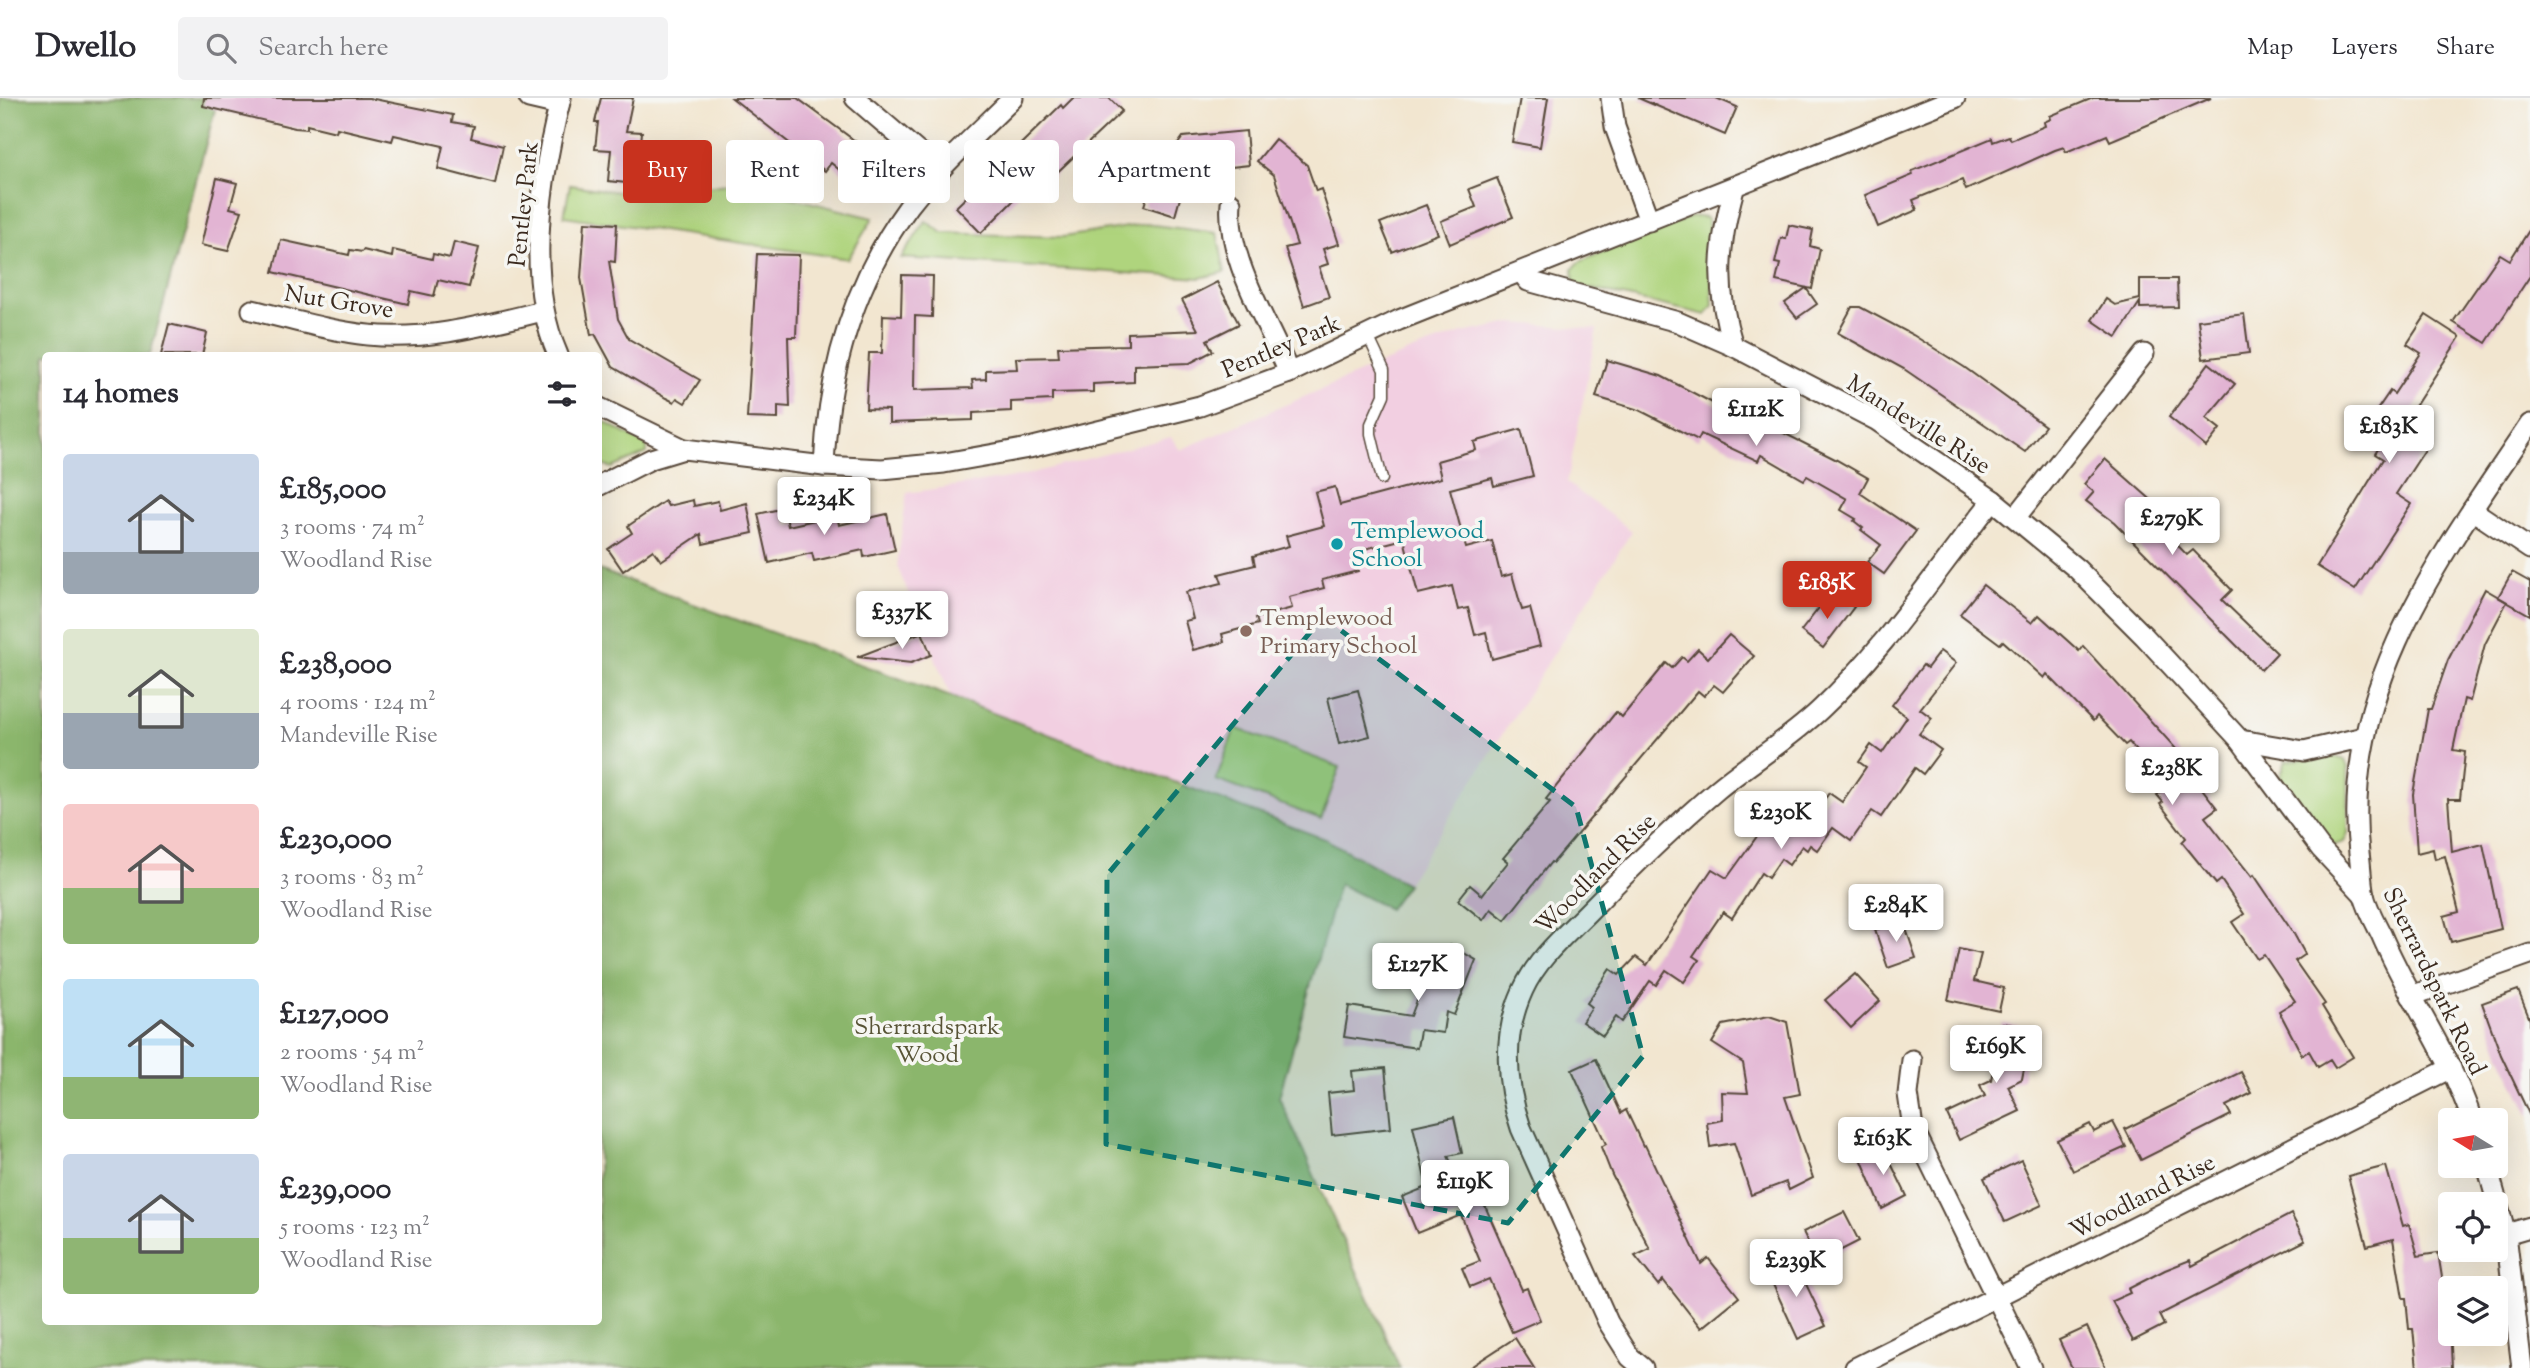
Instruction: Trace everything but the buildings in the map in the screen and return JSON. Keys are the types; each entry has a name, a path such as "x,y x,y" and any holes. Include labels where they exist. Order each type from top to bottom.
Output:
{"street":[{"path":"529,98 560,102"},
{"path":"855,98 904,140"},
{"path":"950,161 1013,98"},
{"path":"1611,98 1615,127 1649,221"},
{"name":"Pentley Park","path":"602,409 684,449 824,466 883,469 944,463 1029,448 1200,406 1289,373 1368,336 1734,188 1928,103 1955,98"},
{"name":"Pentley Park","path":"557,352 543,311 539,273 541,228 560,102"},
{"path":"1733,346 1725,321 1719,263 1734,188"},
{"path":"824,466 830,398 845,331 862,284 912,203"},
{"path":"1231,203 1230,219 1241,269 1271,327 1289,373"},
{"name":"Mandeville Rise","path":"1521,272 1528,281 1678,322 1733,346 1876,420 1993,499 2077,569 2240,740 2321,849 2364,895"},
{"name":"Nut Grove","path":"252,310 367,335 413,337 454,332 543,311"},
{"path":"2016,517 2144,354"},
{"name":"Sherrardspark Road","path":"2467,1108 2451,1069 2411,996 2364,895 2357,835 2356,789 2364,737 2398,634 2422,587 2530,424"},
{"path":"602,484 651,459 684,449"},
{"name":"Woodland Rise","path":"1643,1368 1630,1357 1608,1322 1521,1128 1510,1096 1507,1062 1510,1034 1523,989 1535,968 1559,941 1636,864 1719,789 1820,710 1855,676 1993,499"},
{"path":"2472,510 2530,549"},
{"path":"2240,740 2304,751 2364,737"},
{"path":"2411,996 2530,954"},
{"path":"1912,1060 1908,1094 1913,1128 2031,1368"},
{"name":"Woodland Rise","path":"1855,1368 2451,1069"},
{"path":"2508,1233 2530,1227"},
{"path":"2508,1251 2522,1368"}],"lane":[{"path":"1368,336 1384,370 1384,395 1371,434 1382,479"}],"highlighted area":[{"path":"1323,617 1576,807 1643,1056 1508,1223 1106,1144 1107,875"}],"shaded area":[{"name":"Templewood Primary School","path":"1512,323 1597,329 1567,483 1632,531 1407,884 1327,840 951,697 897,566 907,493 1021,476 1171,437 1180,450 1411,351 1462,333"}],"green space":[{"name":"Sherrardspark Wood","path":"0,98 218,98 151,352 42,352 42,1325 602,1325 602,571 951,697 1327,840 1407,884 1389,909 1339,884 1279,1097 1400,1368 0,1368"},
{"path":"726,184 726,203 813,203 873,218 848,259 564,216 570,185 623,193 623,203 712,203 712,186"},
{"path":"1692,216 1706,218 1710,233 1713,305 1706,315 1579,286 1574,282 1573,269 1579,262"},
{"path":"926,221 943,233 1063,237 1146,224 1217,233 1225,272 1200,278 901,258"},
{"path":"602,421 647,445 647,453 612,468 602,465"},
{"path":"1235,728 1340,767 1321,819 1216,780"},
{"path":"2332,756 2345,760 2348,768 2348,834 2344,842 2332,846 2326,842 2280,777 2286,761"}],"place":[{"name":"Templewood School","path":"1337,544"},
{"name":"Templewood Primary School","path":"1246,631"}]}
